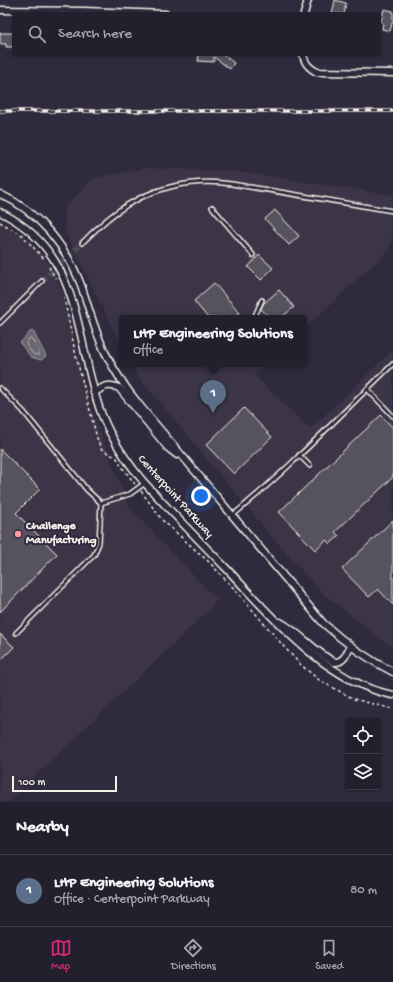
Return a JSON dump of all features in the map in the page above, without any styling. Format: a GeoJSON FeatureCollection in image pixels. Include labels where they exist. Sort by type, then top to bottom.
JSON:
{"type":"FeatureCollection","features":[{"type":"Feature","properties":{"kind":"street"},"geometry":{"type":"LineString","coordinates":[[304,12],[305,2]]}},
{"type":"Feature","properties":{"kind":"street"},"geometry":{"type":"LineString","coordinates":[[0,10],[111,12]]}},
{"type":"Feature","properties":{"kind":"street"},"geometry":{"type":"LineString","coordinates":[[304,56],[305,62],[319,72],[393,73]]}},
{"type":"Feature","properties":{"kind":"street"},"geometry":{"type":"LineString","coordinates":[[0,194],[17,204],[40,222],[63,250],[73,267],[106,354],[126,389],[140,407],[323,623],[368,659],[393,672]]}},
{"type":"Feature","properties":{"kind":"street","name":"Centerpoint Parkway"},"geometry":{"type":"LineString","coordinates":[[0,212],[26,228],[54,258],[68,288],[74,308],[99,409],[112,436],[125,457],[145,483],[273,618],[313,654],[342,676],[365,687],[393,695]]}},
{"type":"Feature","properties":{"kind":"street"},"geometry":{"type":"LineString","coordinates":[[94,393],[102,387],[107,386],[113,385],[119,388],[168,448],[187,463]]}},
{"type":"Feature","properties":{"kind":"street"},"geometry":{"type":"LineString","coordinates":[[273,618],[292,628],[315,649],[334,662],[337,663],[342,661],[350,646]]}},
{"type":"Feature","properties":{"kind":"lane"},"geometry":{"type":"LineString","coordinates":[[82,243],[112,215],[135,200],[164,188],[194,182],[232,184],[393,211]]}},
{"type":"Feature","properties":{"kind":"lane"},"geometry":{"type":"LineString","coordinates":[[212,207],[253,255]]}},
{"type":"Feature","properties":{"kind":"lane"},"geometry":{"type":"LineString","coordinates":[[0,323],[42,281]]}},
{"type":"Feature","properties":{"kind":"lane"},"geometry":{"type":"LineString","coordinates":[[255,315],[262,300]]}},
{"type":"Feature","properties":{"kind":"lane"},"geometry":{"type":"LineString","coordinates":[[232,516],[299,455],[393,364]]}},
{"type":"Feature","properties":{"kind":"lane"},"geometry":{"type":"LineString","coordinates":[[0,388],[22,411],[87,490],[101,503],[99,543],[96,551],[16,633]]}},
{"type":"Feature","properties":{"kind":"lane"},"geometry":{"type":"LineString","coordinates":[[367,389],[393,416]]}},
{"type":"Feature","properties":{"kind":"lane"},"geometry":{"type":"LineString","coordinates":[[299,455],[310,466]]}},
{"type":"Feature","properties":{"kind":"lane"},"geometry":{"type":"LineString","coordinates":[[101,503],[130,494],[145,483]]}},
{"type":"Feature","properties":{"kind":"path"},"geometry":{"type":"LineString","coordinates":[[0,222],[22,235],[46,260]]}},
{"type":"Feature","properties":{"kind":"path"},"geometry":{"type":"LineString","coordinates":[[49,266],[59,284]]}},
{"type":"Feature","properties":{"kind":"path"},"geometry":{"type":"LineString","coordinates":[[62,290],[76,356],[97,438],[101,449],[117,458],[129,476]]}},
{"type":"Feature","properties":{"kind":"shaded area"},"geometry":{"type":"Polygon","coordinates":[[[147,168],[232,171],[393,195],[393,232],[390,249],[307,326],[307,315],[119,315],[119,341],[65,232],[65,207],[94,178],[147,168]]]}},
{"type":"Feature","properties":{"kind":"shaded area"},"geometry":{"type":"Polygon","coordinates":[[[0,222],[22,235],[46,260],[62,290],[88,400],[129,507],[217,600],[208,611],[8,802],[0,802],[0,222]]]}},
{"type":"Feature","properties":{"kind":"shaded area"},"geometry":{"type":"Polygon","coordinates":[[[393,350],[393,645],[387,644],[321,592],[274,539],[135,373],[132,367],[263,367],[254,375],[310,429],[393,350]]]}},
{"type":"Feature","properties":{"kind":"water"},"geometry":{"type":"Polygon","coordinates":[[[33,331],[46,356],[41,360],[31,357],[20,343],[30,332],[33,331]]]}},
{"type":"Feature","properties":{"kind":"building"},"geometry":{"type":"Polygon","coordinates":[[[335,0],[346,3],[344,12],[332,12],[335,0]]]}},
{"type":"Feature","properties":{"kind":"building"},"geometry":{"type":"Polygon","coordinates":[[[384,9],[393,11],[393,20],[390,31],[382,29],[383,23],[381,22],[384,9]]]}},
{"type":"Feature","properties":{"kind":"building"},"geometry":{"type":"Polygon","coordinates":[[[0,33],[12,33],[12,47],[6,47],[6,44],[0,44],[0,33]]]}},
{"type":"Feature","properties":{"kind":"building"},"geometry":{"type":"Polygon","coordinates":[[[199,56],[225,56],[234,63],[230,69],[214,57],[214,62],[198,61],[199,56]]]}},
{"type":"Feature","properties":{"kind":"building"},"geometry":{"type":"Polygon","coordinates":[[[275,210],[299,236],[289,245],[265,219],[275,210]]]}},
{"type":"Feature","properties":{"kind":"building"},"geometry":{"type":"Polygon","coordinates":[[[259,255],[273,268],[261,280],[248,267],[259,255]]]}},
{"type":"Feature","properties":{"kind":"building"},"geometry":{"type":"Polygon","coordinates":[[[214,283],[240,313],[237,315],[206,315],[194,301],[214,283]]]}},
{"type":"Feature","properties":{"kind":"building"},"geometry":{"type":"Polygon","coordinates":[[[279,290],[294,307],[285,315],[267,315],[261,309],[263,304],[279,290]]]}},
{"type":"Feature","properties":{"kind":"building"},"geometry":{"type":"Polygon","coordinates":[[[244,408],[272,437],[234,474],[206,445],[244,408]]]}},
{"type":"Feature","properties":{"kind":"building"},"geometry":{"type":"Polygon","coordinates":[[[381,415],[393,428],[393,477],[335,532],[339,536],[330,544],[326,540],[315,550],[279,512],[381,415]]]}},
{"type":"Feature","properties":{"kind":"building","name":"Challenge Manufacturing"},"geometry":{"type":"Polygon","coordinates":[[[0,449],[40,489],[16,513],[57,554],[0,612],[0,449]]]}},
{"type":"Feature","properties":{"kind":"building"},"geometry":{"type":"Polygon","coordinates":[[[393,520],[393,605],[378,589],[369,597],[342,569],[393,520]]]}},
{"type":"Feature","properties":{"kind":"building"},"geometry":{"type":"Polygon","coordinates":[[[0,634],[14,647],[0,661],[0,634]]]}},
{"type":"Feature","properties":{"kind":"tunnel"},"geometry":{"type":"LineString","coordinates":[[42,281],[82,243]]}},
{"type":"Feature","properties":{"kind":"railway"},"geometry":{"type":"LineString","coordinates":[[0,111],[393,111]]}},
{"type":"Feature","properties":{"kind":"place","name":"LHP Engineering Solutions"},"geometry":{"type":"Point","coordinates":[213,413]}},
{"type":"Feature","properties":{"kind":"place","name":"Challenge Manufacturing"},"geometry":{"type":"Point","coordinates":[18,534]}}]}
